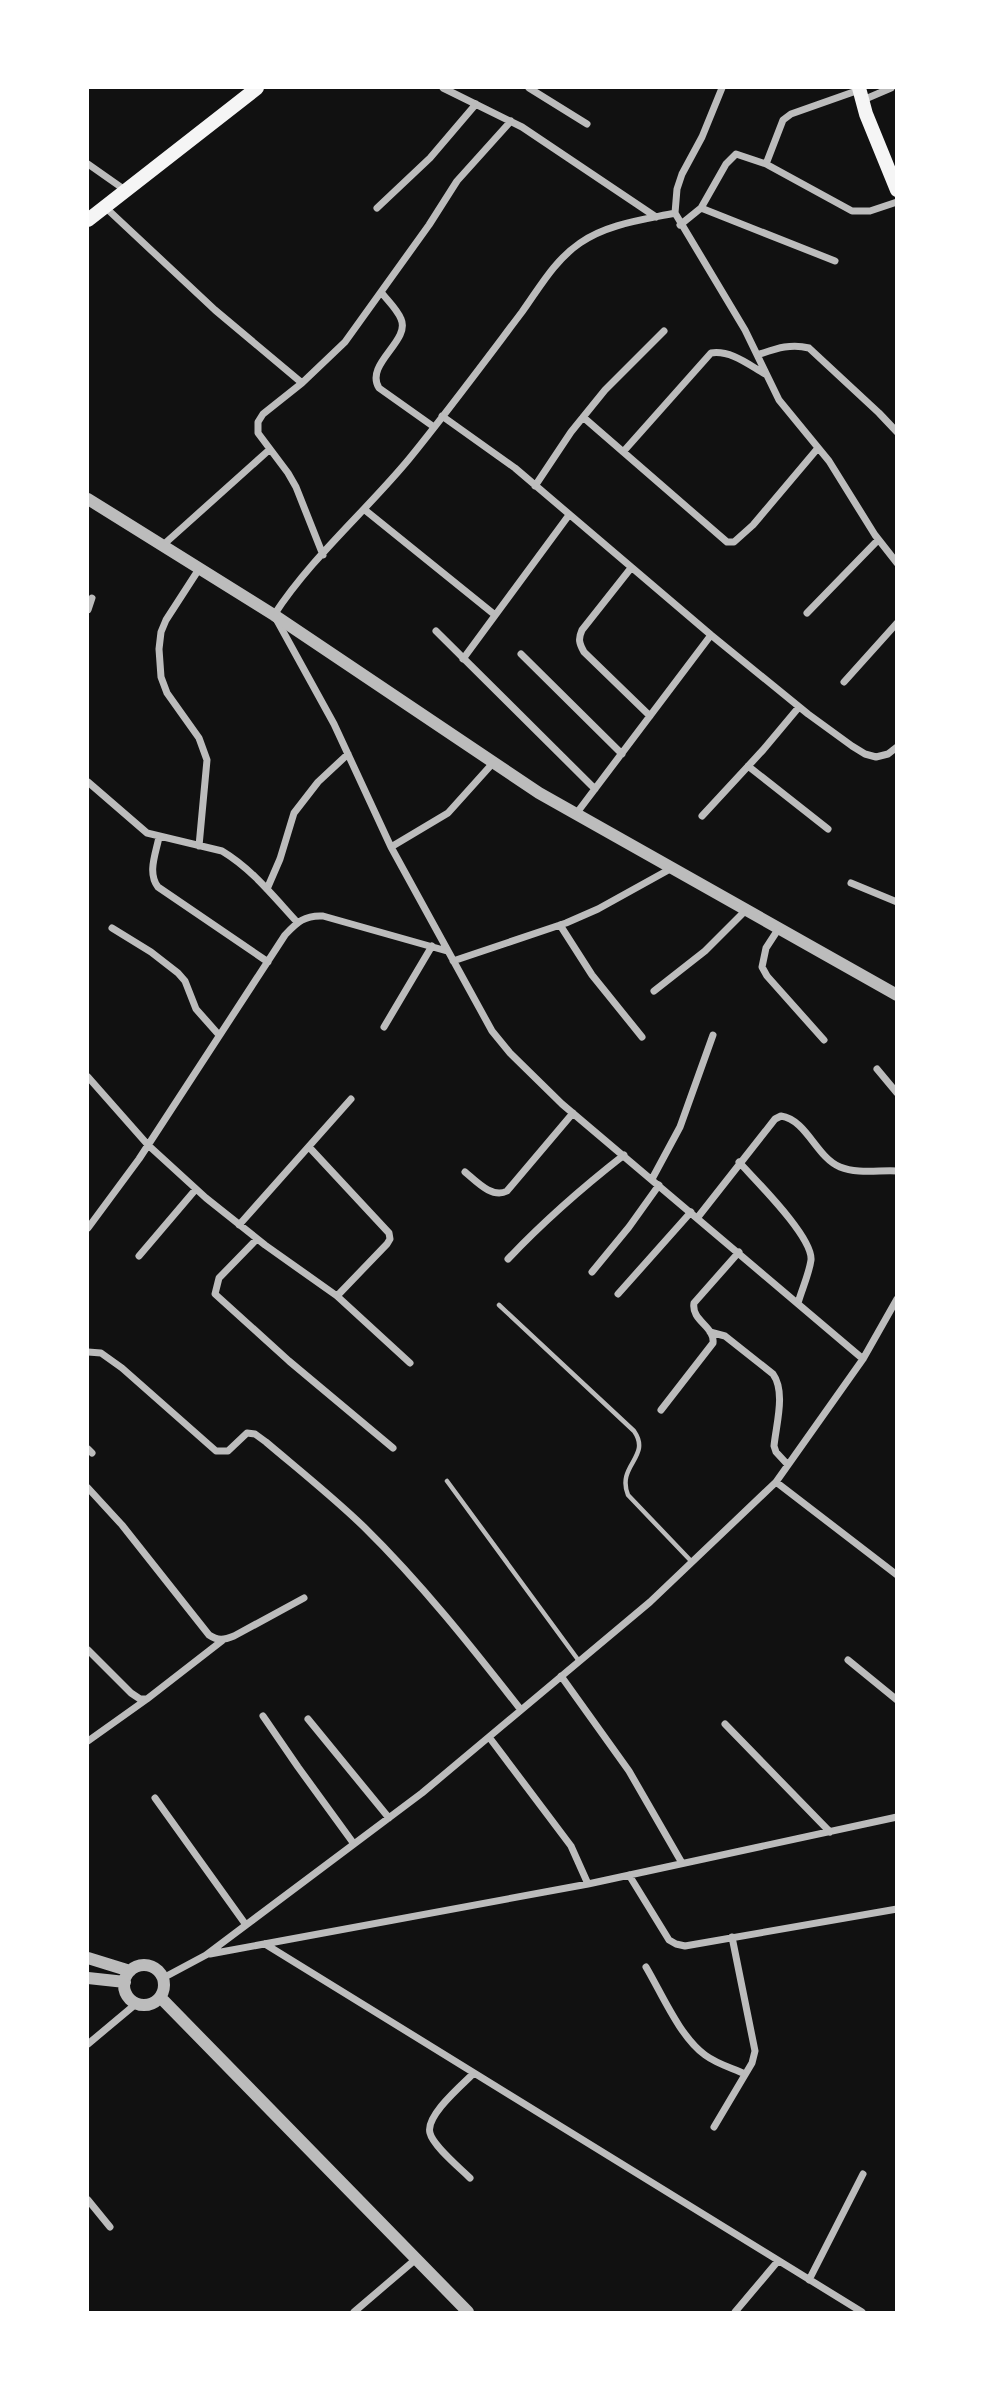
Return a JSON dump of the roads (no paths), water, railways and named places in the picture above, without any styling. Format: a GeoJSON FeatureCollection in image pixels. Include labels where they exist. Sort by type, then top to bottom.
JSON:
{"type":"FeatureCollection","features":[{"type":"Feature","properties":{"kind":"main road"},"geometry":{"type":"LineString","coordinates":[[88,220],[257,88]]}},
{"type":"Feature","properties":{"kind":"main road"},"geometry":{"type":"LineString","coordinates":[[860,93],[897,190]]}},
{"type":"Feature","properties":{"kind":"street"},"geometry":{"type":"LineString","coordinates":[[443,88],[511,121],[550,144],[656,217]]}},
{"type":"Feature","properties":{"kind":"street"},"geometry":{"type":"LineString","coordinates":[[529,88],[587,124]]}},
{"type":"Feature","properties":{"kind":"street"},"geometry":{"type":"LineString","coordinates":[[722,88],[702,137],[682,174],[674,213],[745,330],[779,400],[841,478],[878,540],[897,563]]}},
{"type":"Feature","properties":{"kind":"street"},"geometry":{"type":"LineString","coordinates":[[765,163],[783,120],[791,114],[860,93],[891,88]]}},
{"type":"Feature","properties":{"kind":"street"},"geometry":{"type":"LineString","coordinates":[[377,208],[430,158],[477,104]]}},
{"type":"Feature","properties":{"kind":"street"},"geometry":{"type":"LineString","coordinates":[[323,555],[296,487],[258,433],[258,422],[263,414],[302,383],[345,342],[457,181],[511,121]]}},
{"type":"Feature","properties":{"kind":"street"},"geometry":{"type":"LineString","coordinates":[[680,225],[701,208],[730,158],[736,154],[765,163],[852,211],[860,213],[897,202]]}},
{"type":"Feature","properties":{"kind":"street"},"geometry":{"type":"LineString","coordinates":[[88,164],[126,190]]}},
{"type":"Feature","properties":{"kind":"street"},"geometry":{"type":"LineString","coordinates":[[105,206],[215,310],[302,383]]}},
{"type":"Feature","properties":{"kind":"street"},"geometry":{"type":"LineString","coordinates":[[701,208],[835,261]]}},
{"type":"Feature","properties":{"kind":"street"},"geometry":{"type":"LineString","coordinates":[[274,615],[290,590],[365,510],[434,427],[554,266],[603,229],[674,213]]}},
{"type":"Feature","properties":{"kind":"street"},"geometry":{"type":"LineString","coordinates":[[381,292],[401,318],[403,326],[379,367],[376,383],[379,388],[434,427]]}},
{"type":"Feature","properties":{"kind":"street"},"geometry":{"type":"LineString","coordinates":[[535,486],[605,390],[664,331]]}},
{"type":"Feature","properties":{"kind":"street"},"geometry":{"type":"LineString","coordinates":[[757,355],[782,346],[799,345],[809,348],[897,432]]}},
{"type":"Feature","properties":{"kind":"street"},"geometry":{"type":"LineString","coordinates":[[623,452],[711,353],[731,355],[767,375]]}},
{"type":"Feature","properties":{"kind":"street"},"geometry":{"type":"LineString","coordinates":[[442,416],[515,468],[631,568],[799,706],[865,754],[876,757],[888,754],[897,747]]}},
{"type":"Feature","properties":{"kind":"street"},"geometry":{"type":"LineString","coordinates":[[583,417],[727,542],[734,542],[753,525],[818,448]]}},
{"type":"Feature","properties":{"kind":"street"},"geometry":{"type":"LineString","coordinates":[[162,546],[269,450]]}},
{"type":"Feature","properties":{"kind":"street"},"geometry":{"type":"LineString","coordinates":[[88,499],[274,615],[539,793],[897,995]]}},
{"type":"Feature","properties":{"kind":"street"},"geometry":{"type":"LineString","coordinates":[[365,510],[495,615]]}},
{"type":"Feature","properties":{"kind":"street"},"geometry":{"type":"LineString","coordinates":[[463,659],[569,515]]}},
{"type":"Feature","properties":{"kind":"street"},"geometry":{"type":"LineString","coordinates":[[807,612],[878,540]]}},
{"type":"Feature","properties":{"kind":"street"},"geometry":{"type":"LineString","coordinates":[[631,568],[582,630],[579,638],[584,652],[650,716]]}},
{"type":"Feature","properties":{"kind":"street"},"geometry":{"type":"LineString","coordinates":[[199,569],[166,620],[159,649],[161,677],[167,693],[199,738],[207,760],[199,846]]}},
{"type":"Feature","properties":{"kind":"street"},"geometry":{"type":"LineString","coordinates":[[88,610],[92,598]]}},
{"type":"Feature","properties":{"kind":"street"},"geometry":{"type":"LineString","coordinates":[[274,615],[348,754],[391,847],[492,1031],[510,1053],[573,1113],[863,1359]]}},
{"type":"Feature","properties":{"kind":"street"},"geometry":{"type":"LineString","coordinates":[[844,682],[897,623]]}},
{"type":"Feature","properties":{"kind":"street"},"geometry":{"type":"LineString","coordinates":[[436,631],[595,789]]}},
{"type":"Feature","properties":{"kind":"street"},"geometry":{"type":"LineString","coordinates":[[576,814],[711,635]]}},
{"type":"Feature","properties":{"kind":"street"},"geometry":{"type":"LineString","coordinates":[[521,654],[622,754]]}},
{"type":"Feature","properties":{"kind":"street"},"geometry":{"type":"LineString","coordinates":[[702,816],[799,706]]}},
{"type":"Feature","properties":{"kind":"street"},"geometry":{"type":"LineString","coordinates":[[267,890],[294,813],[318,782],[348,754]]}},
{"type":"Feature","properties":{"kind":"street"},"geometry":{"type":"LineString","coordinates":[[391,847],[448,813],[493,762]]}},
{"type":"Feature","properties":{"kind":"street"},"geometry":{"type":"LineString","coordinates":[[748,766],[828,829]]}},
{"type":"Feature","properties":{"kind":"street"},"geometry":{"type":"LineString","coordinates":[[88,782],[138,827],[159,837],[222,851],[232,857],[249,870],[297,922]]}},
{"type":"Feature","properties":{"kind":"street"},"geometry":{"type":"LineString","coordinates":[[159,837],[152,873],[158,887],[268,962]]}},
{"type":"Feature","properties":{"kind":"street"},"geometry":{"type":"LineString","coordinates":[[453,961],[560,925],[598,909],[672,868]]}},
{"type":"Feature","properties":{"kind":"street"},"geometry":{"type":"LineString","coordinates":[[851,883],[897,902]]}},
{"type":"Feature","properties":{"kind":"street"},"geometry":{"type":"LineString","coordinates":[[654,991],[705,951],[746,910]]}},
{"type":"Feature","properties":{"kind":"street"},"geometry":{"type":"LineString","coordinates":[[88,1228],[148,1145],[285,935],[297,922],[310,915],[323,916],[447,951]]}},
{"type":"Feature","properties":{"kind":"street"},"geometry":{"type":"LineString","coordinates":[[560,925],[592,975],[642,1037]]}},
{"type":"Feature","properties":{"kind":"street"},"geometry":{"type":"LineString","coordinates":[[112,928],[151,952],[178,973],[185,981],[196,1009],[219,1035]]}},
{"type":"Feature","properties":{"kind":"street"},"geometry":{"type":"LineString","coordinates":[[779,928],[766,948],[762,967],[824,1040]]}},
{"type":"Feature","properties":{"kind":"street"},"geometry":{"type":"LineString","coordinates":[[384,1027],[432,946]]}},
{"type":"Feature","properties":{"kind":"street"},"geometry":{"type":"LineString","coordinates":[[652,1179],[680,1127],[713,1035]]}},
{"type":"Feature","properties":{"kind":"street"},"geometry":{"type":"LineString","coordinates":[[877,1069],[897,1093]]}},
{"type":"Feature","properties":{"kind":"street"},"geometry":{"type":"LineString","coordinates":[[88,1077],[148,1145],[196,1189],[257,1239],[337,1296],[410,1363]]}},
{"type":"Feature","properties":{"kind":"street"},"geometry":{"type":"LineString","coordinates":[[239,1225],[351,1099]]}},
{"type":"Feature","properties":{"kind":"street"},"geometry":{"type":"LineString","coordinates":[[465,1172],[494,1194],[507,1191],[573,1113]]}},
{"type":"Feature","properties":{"kind":"street"},"geometry":{"type":"LineString","coordinates":[[618,1294],[694,1215],[775,1119],[781,1116],[793,1121],[831,1162],[841,1167],[851,1170],[897,1171]]}},
{"type":"Feature","properties":{"kind":"street"},"geometry":{"type":"LineString","coordinates":[[309,1147],[389,1233],[390,1238],[337,1296]]}},
{"type":"Feature","properties":{"kind":"street"},"geometry":{"type":"LineString","coordinates":[[508,1259],[534,1231],[624,1155]]}},
{"type":"Feature","properties":{"kind":"street"},"geometry":{"type":"LineString","coordinates":[[739,1162],[794,1225],[810,1250],[811,1259],[798,1303]]}},
{"type":"Feature","properties":{"kind":"street"},"geometry":{"type":"LineString","coordinates":[[592,1272],[659,1185]]}},
{"type":"Feature","properties":{"kind":"street"},"geometry":{"type":"LineString","coordinates":[[139,1256],[196,1189]]}},
{"type":"Feature","properties":{"kind":"street"},"geometry":{"type":"LineString","coordinates":[[257,1239],[223,1273],[215,1294],[289,1361],[393,1448]]}},
{"type":"Feature","properties":{"kind":"street"},"geometry":{"type":"LineString","coordinates":[[661,1410],[713,1343],[714,1338],[695,1314],[694,1303],[739,1252]]}},
{"type":"Feature","properties":{"kind":"street"},"geometry":{"type":"LineString","coordinates":[[163,1978],[206,1955],[388,1818],[650,1602],[776,1482],[863,1359],[897,1299]]}},
{"type":"Feature","properties":{"kind":"street"},"geometry":{"type":"LineString","coordinates":[[710,1332],[725,1336],[777,1380],[779,1391],[774,1446],[788,1465]]}},
{"type":"Feature","properties":{"kind":"street"},"geometry":{"type":"LineString","coordinates":[[88,1352],[101,1353],[122,1368],[216,1451],[228,1451],[247,1433],[255,1434],[266,1442],[362,1525],[403,1566],[466,1639],[521,1710]]}},
{"type":"Feature","properties":{"kind":"street"},"geometry":{"type":"LineString","coordinates":[[776,1482],[897,1575]]}},
{"type":"Feature","properties":{"kind":"street"},"geometry":{"type":"LineString","coordinates":[[88,1488],[122,1525],[209,1635],[224,1640]]}},
{"type":"Feature","properties":{"kind":"street"},"geometry":{"type":"LineString","coordinates":[[88,1741],[224,1640],[303,1598]]}},
{"type":"Feature","properties":{"kind":"street"},"geometry":{"type":"LineString","coordinates":[[88,1650],[131,1693],[139,1699],[147,1699]]}},
{"type":"Feature","properties":{"kind":"street"},"geometry":{"type":"LineString","coordinates":[[848,1660],[897,1700]]}},
{"type":"Feature","properties":{"kind":"street"},"geometry":{"type":"LineString","coordinates":[[561,1676],[629,1771],[682,1863]]}},
{"type":"Feature","properties":{"kind":"street"},"geometry":{"type":"LineString","coordinates":[[263,1716],[354,1844]]}},
{"type":"Feature","properties":{"kind":"street"},"geometry":{"type":"LineString","coordinates":[[308,1719],[388,1818]]}},
{"type":"Feature","properties":{"kind":"street"},"geometry":{"type":"LineString","coordinates":[[725,1724],[830,1832]]}},
{"type":"Feature","properties":{"kind":"street"},"geometry":{"type":"LineString","coordinates":[[489,1737],[571,1846],[588,1884]]}},
{"type":"Feature","properties":{"kind":"street"},"geometry":{"type":"LineString","coordinates":[[155,1798],[246,1925]]}},
{"type":"Feature","properties":{"kind":"street"},"geometry":{"type":"LineString","coordinates":[[206,1955],[588,1884],[897,1817]]}},
{"type":"Feature","properties":{"kind":"street"},"geometry":{"type":"LineString","coordinates":[[629,1875],[669,1940],[685,1946],[897,1909]]}},
{"type":"Feature","properties":{"kind":"street"},"geometry":{"type":"LineString","coordinates":[[715,2127],[752,2063],[755,2051],[732,1937]]}},
{"type":"Feature","properties":{"kind":"street"},"geometry":{"type":"LineString","coordinates":[[264,1944],[862,2312]]}},
{"type":"Feature","properties":{"kind":"street"},"geometry":{"type":"LineString","coordinates":[[88,1958],[127,1977]]}},
{"type":"Feature","properties":{"kind":"street"},"geometry":{"type":"LineString","coordinates":[[88,1978],[127,1977],[142,1965],[149,1966],[163,1978],[163,1991],[160,1997],[150,2004],[137,2003],[127,1995],[127,1977]]}},
{"type":"Feature","properties":{"kind":"street"},"geometry":{"type":"LineString","coordinates":[[646,1967],[684,2033],[696,2047],[717,2062],[746,2074]]}},
{"type":"Feature","properties":{"kind":"street"},"geometry":{"type":"LineString","coordinates":[[160,1997],[468,2312]]}},
{"type":"Feature","properties":{"kind":"street"},"geometry":{"type":"LineString","coordinates":[[88,2044],[137,2003]]}},
{"type":"Feature","properties":{"kind":"street"},"geometry":{"type":"LineString","coordinates":[[470,2178],[433,2141],[429,2132],[433,2117],[474,2073]]}},
{"type":"Feature","properties":{"kind":"street"},"geometry":{"type":"LineString","coordinates":[[809,2280],[863,2174]]}},
{"type":"Feature","properties":{"kind":"street"},"geometry":{"type":"LineString","coordinates":[[88,2200],[110,2227]]}},
{"type":"Feature","properties":{"kind":"street"},"geometry":{"type":"LineString","coordinates":[[354,2312],[416,2259]]}},
{"type":"Feature","properties":{"kind":"street"},"geometry":{"type":"LineString","coordinates":[[735,2312],[778,2261]]}},
{"type":"Feature","properties":{"kind":"lane"},"geometry":{"type":"LineString","coordinates":[[499,1305],[634,1431],[640,1440],[639,1449],[624,1476],[624,1486],[628,1495],[692,1562]]}},
{"type":"Feature","properties":{"kind":"lane"},"geometry":{"type":"LineString","coordinates":[[447,1481],[579,1661]]}}]}
